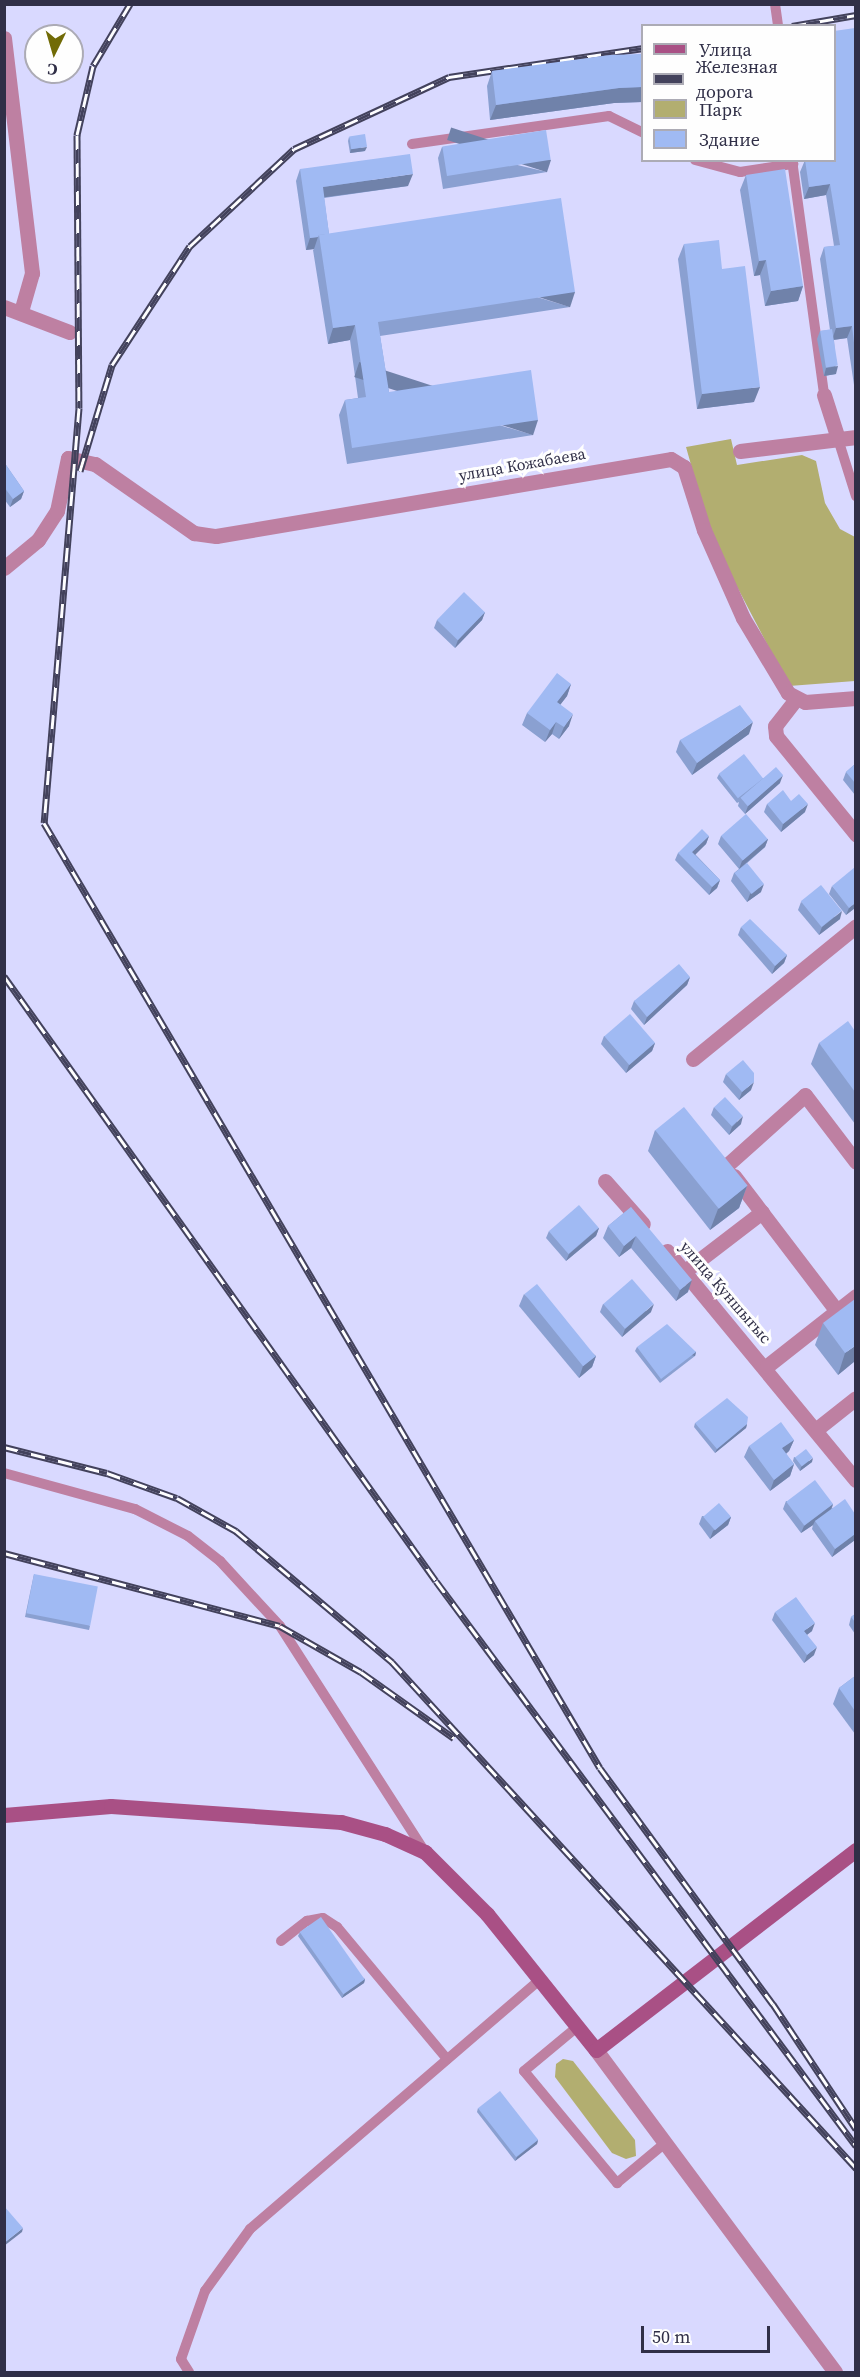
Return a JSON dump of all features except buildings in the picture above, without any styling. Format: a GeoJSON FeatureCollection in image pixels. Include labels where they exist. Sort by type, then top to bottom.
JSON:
{"type":"FeatureCollection","features":[{"type":"Feature","properties":{"kind":"main road"},"geometry":{"type":"LineString","coordinates":[[4,1815],[111,1806],[341,1822],[425,1852],[539,1980],[596,2050],[854,1853]]}},
{"type":"Feature","properties":{"kind":"street"},"geometry":{"type":"LineString","coordinates":[[4,38],[32,273],[21,311]]}},
{"type":"Feature","properties":{"kind":"street"},"geometry":{"type":"LineString","coordinates":[[4,307],[21,311],[69,332]]}},
{"type":"Feature","properties":{"kind":"street"},"geometry":{"type":"LineString","coordinates":[[824,395],[837,440]]}},
{"type":"Feature","properties":{"kind":"street"},"geometry":{"type":"LineString","coordinates":[[740,451],[855,436]]}},
{"type":"Feature","properties":{"kind":"street","name":"улица Кожабаева"},"geometry":{"type":"LineString","coordinates":[[4,568],[38,540],[57,511],[68,458],[94,465],[194,533],[216,536],[671,459],[684,467],[704,530],[743,618],[796,699]]}},
{"type":"Feature","properties":{"kind":"street"},"geometry":{"type":"LineString","coordinates":[[855,698],[796,699],[775,726],[776,736],[855,834]]}},
{"type":"Feature","properties":{"kind":"street"},"geometry":{"type":"LineString","coordinates":[[693,1059],[855,926]]}},
{"type":"Feature","properties":{"kind":"street"},"geometry":{"type":"LineString","coordinates":[[726,1166],[805,1095],[855,1162]]}},
{"type":"Feature","properties":{"kind":"street"},"geometry":{"type":"LineString","coordinates":[[712,1148],[836,1310]]}},
{"type":"Feature","properties":{"kind":"street","name":"улица Куншыгыс"},"geometry":{"type":"LineString","coordinates":[[605,1181],[767,1366],[818,1428],[855,1480]]}},
{"type":"Feature","properties":{"kind":"street"},"geometry":{"type":"LineString","coordinates":[[685,1271],[762,1212]]}},
{"type":"Feature","properties":{"kind":"street"},"geometry":{"type":"LineString","coordinates":[[767,1366],[855,1296]]}},
{"type":"Feature","properties":{"kind":"street"},"geometry":{"type":"LineString","coordinates":[[818,1428],[855,1398]]}},
{"type":"Feature","properties":{"kind":"street"},"geometry":{"type":"LineString","coordinates":[[596,2050],[835,2373]]}},
{"type":"Feature","properties":{"kind":"lane"},"geometry":{"type":"LineString","coordinates":[[775,4],[778,24]]}},
{"type":"Feature","properties":{"kind":"lane"},"geometry":{"type":"LineString","coordinates":[[412,144],[600,117],[641,132]]}},
{"type":"Feature","properties":{"kind":"lane"},"geometry":{"type":"LineString","coordinates":[[702,162],[740,172],[793,162],[824,395]]}},
{"type":"Feature","properties":{"kind":"lane"},"geometry":{"type":"LineString","coordinates":[[837,440],[855,496]]}},
{"type":"Feature","properties":{"kind":"lane"},"geometry":{"type":"LineString","coordinates":[[4,1473],[135,1509],[188,1536],[220,1562],[280,1626],[425,1852]]}},
{"type":"Feature","properties":{"kind":"lane"},"geometry":{"type":"LineString","coordinates":[[281,1941],[307,1921],[323,1918],[338,1927],[447,2059]]}},
{"type":"Feature","properties":{"kind":"lane"},"geometry":{"type":"LineString","coordinates":[[189,2373],[181,2359],[205,2291],[250,2229],[539,1980]]}},
{"type":"Feature","properties":{"kind":"lane"},"geometry":{"type":"LineString","coordinates":[[577,2027],[524,2071],[616,2183],[665,2143]]}},
{"type":"Feature","properties":{"kind":"green space"},"geometry":{"type":"Polygon","coordinates":[[[731,439],[737,465],[802,455],[816,461],[825,503],[840,529],[855,537],[855,681],[789,686],[712,539],[686,447],[731,439]]]}},
{"type":"Feature","properties":{"kind":"green space"},"geometry":{"type":"Polygon","coordinates":[[[563,2059],[573,2061],[635,2140],[636,2156],[626,2159],[612,2153],[555,2077],[556,2064],[563,2059]]]}},
{"type":"Feature","properties":{"kind":"railway"},"geometry":{"type":"LineString","coordinates":[[130,4],[93,66],[77,135],[79,408],[44,823],[600,1768],[773,2004],[856,2129]]}},
{"type":"Feature","properties":{"kind":"railway"},"geometry":{"type":"LineString","coordinates":[[804,24],[856,15]]}},
{"type":"Feature","properties":{"kind":"railway"},"geometry":{"type":"LineString","coordinates":[[80,471],[112,365],[190,246],[294,149],[449,77],[641,48]]}},
{"type":"Feature","properties":{"kind":"railway"},"geometry":{"type":"LineString","coordinates":[[4,976],[436,1581],[856,2146]]}},
{"type":"Feature","properties":{"kind":"railway"},"geometry":{"type":"LineString","coordinates":[[4,1447],[107,1473],[177,1498],[236,1531],[392,1662],[856,2168]]}},
{"type":"Feature","properties":{"kind":"railway"},"geometry":{"type":"LineString","coordinates":[[4,1553],[280,1626],[361,1672],[454,1738]]}}]}
